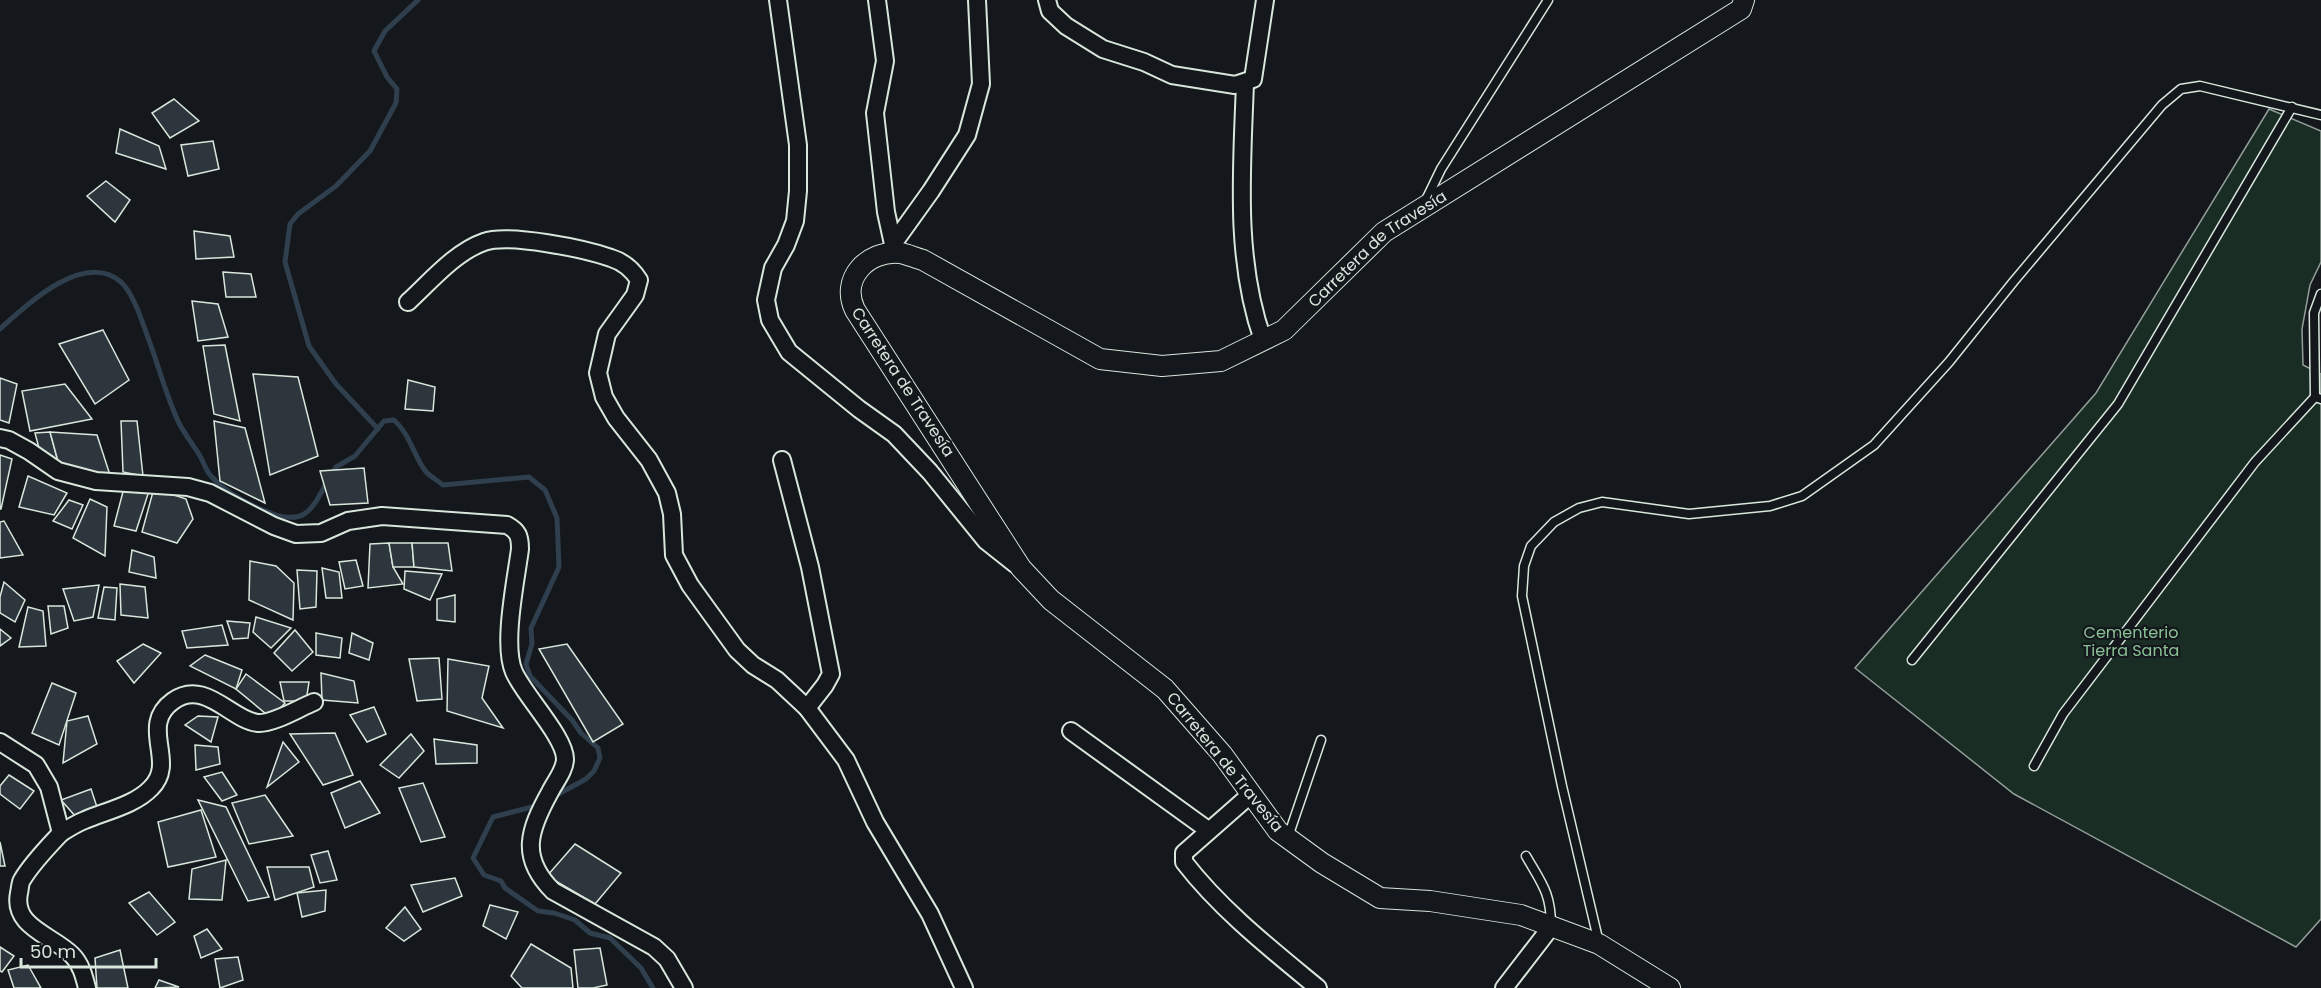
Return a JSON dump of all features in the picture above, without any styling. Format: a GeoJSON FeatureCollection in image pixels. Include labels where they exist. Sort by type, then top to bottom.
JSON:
{"type":"FeatureCollection","features":[{"type":"Feature","properties":{"kind":"street"},"geometry":{"type":"LineString","coordinates":[[778,0],[798,145],[798,191],[795,221],[786,245],[773,268],[766,300],[770,320],[789,352],[850,403],[894,434],[930,472],[986,541],[1021,568]]}},
{"type":"Feature","properties":{"kind":"street"},"geometry":{"type":"LineString","coordinates":[[877,0],[885,61],[875,113],[886,212],[897,249]]}},
{"type":"Feature","properties":{"kind":"street"},"geometry":{"type":"LineString","coordinates":[[897,249],[967,135],[981,84],[977,0]]}},
{"type":"Feature","properties":{"kind":"street"},"geometry":{"type":"LineString","coordinates":[[1047,0],[1050,11],[1066,26],[1103,49],[1144,62],[1172,75],[1235,86],[1253,79],[1265,0]]}},
{"type":"Feature","properties":{"kind":"street","name":"Carretera de Travesía"},"geometry":{"type":"LineString","coordinates":[[1670,988],[1599,944],[1521,915],[1430,901],[1380,898],[1322,863],[1278,831],[1222,754],[1165,689],[1051,600],[1021,568],[850,300],[850,287],[855,273],[868,261],[897,249],[923,260],[1100,358],[1162,366],[1221,360],[1284,330],[1384,232],[1741,9],[1744,0]]}},
{"type":"Feature","properties":{"kind":"street"},"geometry":{"type":"LineString","coordinates":[[1245,83],[1241,187],[1245,252],[1252,310],[1263,340]]}},
{"type":"Feature","properties":{"kind":"street"},"geometry":{"type":"LineString","coordinates":[[408,302],[469,249],[484,242],[501,239],[534,242],[613,258],[632,269],[639,280],[635,295],[607,334],[598,373],[604,396],[616,418],[649,460],[667,493],[672,514],[674,555],[690,585],[737,650],[753,665],[777,680],[807,708],[846,759],[875,822],[930,914],[964,988]]}},
{"type":"Feature","properties":{"kind":"street"},"geometry":{"type":"LineString","coordinates":[[0,438],[9,440],[29,451],[58,471],[96,481],[188,487],[210,494],[274,526],[296,534],[321,533],[348,521],[382,516],[507,525],[516,529],[520,538],[520,549],[509,644],[513,671],[559,738],[565,759],[559,778],[531,833],[531,853],[541,879],[553,891],[654,947],[667,959],[684,988]]}},
{"type":"Feature","properties":{"kind":"street"},"geometry":{"type":"LineString","coordinates":[[782,460],[810,567],[831,675],[807,708]]}},
{"type":"Feature","properties":{"kind":"street"},"geometry":{"type":"LineString","coordinates":[[87,988],[84,973],[74,957],[59,943],[38,932],[25,921],[17,903],[22,881],[61,833],[83,820],[116,809],[152,788],[162,765],[156,725],[163,711],[174,700],[187,695],[200,696],[216,701],[256,723],[269,721],[314,702]]}},
{"type":"Feature","properties":{"kind":"street"},"geometry":{"type":"LineString","coordinates":[[1071,731],[1208,830]]}},
{"type":"Feature","properties":{"kind":"street"},"geometry":{"type":"LineString","coordinates":[[0,742],[36,765],[49,787],[61,833]]}},
{"type":"Feature","properties":{"kind":"street"},"geometry":{"type":"LineString","coordinates":[[1250,795],[1184,853],[1184,862],[1209,891],[1247,927],[1318,988]]}},
{"type":"Feature","properties":{"kind":"street"},"geometry":{"type":"LineString","coordinates":[[1504,988],[1551,927]]}},
{"type":"Feature","properties":{"kind":"lane"},"geometry":{"type":"LineString","coordinates":[[1422,208],[1441,169],[1548,0]]}},
{"type":"Feature","properties":{"kind":"lane"},"geometry":{"type":"LineString","coordinates":[[1599,944],[1522,596],[1524,566],[1531,546],[1554,522],[1579,508],[1602,502],[1689,514],[1770,506],[1802,496],[1874,445],[1949,362],[2136,134],[2162,105],[2181,89],[2200,86],[2321,115]]}},
{"type":"Feature","properties":{"kind":"lane"},"geometry":{"type":"LineString","coordinates":[[1912,660],[2118,404],[2292,107]]}},
{"type":"Feature","properties":{"kind":"lane"},"geometry":{"type":"LineString","coordinates":[[2034,766],[2062,714],[2255,462],[2318,398],[2314,313],[2321,294]]}},
{"type":"Feature","properties":{"kind":"lane"},"geometry":{"type":"LineString","coordinates":[[1288,837],[1321,740]]}},
{"type":"Feature","properties":{"kind":"lane"},"geometry":{"type":"LineString","coordinates":[[1526,856],[1551,904],[1551,927]]}},
{"type":"Feature","properties":{"kind":"green space","name":"Cementerio Tierra Santa"},"geometry":{"type":"Polygon","coordinates":[[[2269,109],[2321,131],[2321,262],[2310,285],[2302,329],[2303,365],[2321,374],[2321,919],[2296,947],[2014,794],[1855,668],[2096,393],[2269,109]]]}},
{"type":"Feature","properties":{"kind":"building"},"geometry":{"type":"Polygon","coordinates":[[[174,99],[199,121],[170,138],[152,113],[174,99]]]}},
{"type":"Feature","properties":{"kind":"building"},"geometry":{"type":"Polygon","coordinates":[[[120,129],[159,146],[166,169],[116,153],[120,129]]]}},
{"type":"Feature","properties":{"kind":"building"},"geometry":{"type":"Polygon","coordinates":[[[213,141],[219,169],[188,176],[181,145],[213,141]]]}},
{"type":"Feature","properties":{"kind":"building"},"geometry":{"type":"Polygon","coordinates":[[[106,181],[130,200],[115,222],[87,196],[106,181]]]}},
{"type":"Feature","properties":{"kind":"building"},"geometry":{"type":"Polygon","coordinates":[[[194,231],[230,236],[234,257],[196,259],[194,231]]]}},
{"type":"Feature","properties":{"kind":"building"},"geometry":{"type":"Polygon","coordinates":[[[223,272],[251,274],[256,297],[226,297],[223,272]]]}},
{"type":"Feature","properties":{"kind":"building"},"geometry":{"type":"Polygon","coordinates":[[[192,301],[218,304],[228,337],[198,341],[192,301]]]}},
{"type":"Feature","properties":{"kind":"building"},"geometry":{"type":"Polygon","coordinates":[[[103,330],[129,380],[95,404],[59,344],[103,330]]]}},
{"type":"Feature","properties":{"kind":"building"},"geometry":{"type":"Polygon","coordinates":[[[225,345],[240,421],[214,414],[203,346],[225,345]]]}},
{"type":"Feature","properties":{"kind":"building"},"geometry":{"type":"Polygon","coordinates":[[[253,374],[298,377],[318,456],[270,475],[253,374]]]}},
{"type":"Feature","properties":{"kind":"building"},"geometry":{"type":"Polygon","coordinates":[[[0,378],[17,384],[9,423],[0,420],[0,378]]]}},
{"type":"Feature","properties":{"kind":"building"},"geometry":{"type":"Polygon","coordinates":[[[408,380],[435,387],[433,411],[405,409],[408,380]]]}},
{"type":"Feature","properties":{"kind":"building"},"geometry":{"type":"Polygon","coordinates":[[[65,384],[92,419],[30,431],[22,391],[65,384]]]}},
{"type":"Feature","properties":{"kind":"building"},"geometry":{"type":"Polygon","coordinates":[[[121,421],[137,421],[143,476],[123,472],[121,421]]]}},
{"type":"Feature","properties":{"kind":"building"},"geometry":{"type":"Polygon","coordinates":[[[214,421],[245,428],[265,503],[220,481],[214,421]]]}},
{"type":"Feature","properties":{"kind":"building"},"geometry":{"type":"Polygon","coordinates":[[[50,432],[59,465],[41,456],[35,433],[50,432]]]}},
{"type":"Feature","properties":{"kind":"building"},"geometry":{"type":"Polygon","coordinates":[[[50,432],[97,435],[110,475],[59,465],[50,432]]]}},
{"type":"Feature","properties":{"kind":"building"},"geometry":{"type":"Polygon","coordinates":[[[0,455],[12,459],[1,509],[0,509],[0,455]]]}},
{"type":"Feature","properties":{"kind":"building"},"geometry":{"type":"Polygon","coordinates":[[[364,468],[368,503],[330,505],[320,471],[364,468]]]}},
{"type":"Feature","properties":{"kind":"building"},"geometry":{"type":"Polygon","coordinates":[[[28,476],[67,493],[54,515],[19,507],[28,476]]]}},
{"type":"Feature","properties":{"kind":"building"},"geometry":{"type":"Polygon","coordinates":[[[125,484],[149,491],[136,531],[114,526],[125,484]]]}},
{"type":"Feature","properties":{"kind":"building"},"geometry":{"type":"Polygon","coordinates":[[[154,488],[186,499],[193,519],[177,543],[142,532],[154,488]]]}},
{"type":"Feature","properties":{"kind":"building"},"geometry":{"type":"Polygon","coordinates":[[[90,499],[107,507],[105,556],[73,538],[90,499]]]}},
{"type":"Feature","properties":{"kind":"building"},"geometry":{"type":"Polygon","coordinates":[[[69,500],[83,505],[72,529],[53,521],[69,500]]]}},
{"type":"Feature","properties":{"kind":"building"},"geometry":{"type":"Polygon","coordinates":[[[4,521],[23,555],[0,558],[0,522],[4,521]]]}},
{"type":"Feature","properties":{"kind":"building"},"geometry":{"type":"Polygon","coordinates":[[[389,543],[393,567],[403,584],[368,588],[370,544],[389,543]]]}},
{"type":"Feature","properties":{"kind":"building"},"geometry":{"type":"Polygon","coordinates":[[[389,543],[412,543],[414,567],[393,567],[389,543]]]}},
{"type":"Feature","properties":{"kind":"building"},"geometry":{"type":"Polygon","coordinates":[[[412,543],[448,543],[452,571],[414,567],[412,543]]]}},
{"type":"Feature","properties":{"kind":"building"},"geometry":{"type":"Polygon","coordinates":[[[132,550],[154,557],[156,578],[129,572],[132,550]]]}},
{"type":"Feature","properties":{"kind":"building"},"geometry":{"type":"Polygon","coordinates":[[[356,560],[363,586],[345,589],[339,562],[356,560]]]}},
{"type":"Feature","properties":{"kind":"building"},"geometry":{"type":"Polygon","coordinates":[[[250,561],[276,566],[294,583],[293,620],[249,600],[250,561]]]}},
{"type":"Feature","properties":{"kind":"building"},"geometry":{"type":"Polygon","coordinates":[[[322,568],[339,572],[342,598],[326,598],[322,568]]]}},
{"type":"Feature","properties":{"kind":"building"},"geometry":{"type":"Polygon","coordinates":[[[297,570],[317,571],[316,607],[300,609],[297,570]]]}},
{"type":"Feature","properties":{"kind":"building"},"geometry":{"type":"Polygon","coordinates":[[[405,571],[442,574],[430,600],[404,589],[405,571]]]}},
{"type":"Feature","properties":{"kind":"building"},"geometry":{"type":"Polygon","coordinates":[[[4,582],[25,600],[15,622],[0,613],[0,597],[4,582]]]}},
{"type":"Feature","properties":{"kind":"building"},"geometry":{"type":"Polygon","coordinates":[[[120,584],[145,587],[148,618],[121,615],[120,584]]]}},
{"type":"Feature","properties":{"kind":"building"},"geometry":{"type":"Polygon","coordinates":[[[99,585],[93,617],[74,621],[63,589],[99,585]]]}},
{"type":"Feature","properties":{"kind":"building"},"geometry":{"type":"Polygon","coordinates":[[[104,587],[117,588],[115,620],[98,618],[104,587]]]}},
{"type":"Feature","properties":{"kind":"building"},"geometry":{"type":"Polygon","coordinates":[[[455,595],[455,622],[437,620],[437,599],[455,595]]]}},
{"type":"Feature","properties":{"kind":"building"},"geometry":{"type":"Polygon","coordinates":[[[48,606],[64,606],[68,628],[51,634],[48,606]]]}},
{"type":"Feature","properties":{"kind":"building"},"geometry":{"type":"Polygon","coordinates":[[[28,607],[43,611],[46,646],[19,647],[28,607]]]}},
{"type":"Feature","properties":{"kind":"building"},"geometry":{"type":"Polygon","coordinates":[[[256,617],[291,628],[271,648],[253,632],[256,617]]]}},
{"type":"Feature","properties":{"kind":"building"},"geometry":{"type":"Polygon","coordinates":[[[227,621],[250,623],[248,638],[233,639],[227,621]]]}},
{"type":"Feature","properties":{"kind":"building"},"geometry":{"type":"Polygon","coordinates":[[[222,625],[228,645],[187,648],[182,631],[222,625]]]}},
{"type":"Feature","properties":{"kind":"building"},"geometry":{"type":"Polygon","coordinates":[[[0,629],[11,638],[0,646],[0,629]]]}},
{"type":"Feature","properties":{"kind":"building"},"geometry":{"type":"Polygon","coordinates":[[[295,630],[313,652],[292,671],[274,653],[295,630]]]}},
{"type":"Feature","properties":{"kind":"building"},"geometry":{"type":"Polygon","coordinates":[[[316,633],[342,638],[340,658],[316,655],[316,633]]]}},
{"type":"Feature","properties":{"kind":"building"},"geometry":{"type":"Polygon","coordinates":[[[352,633],[373,643],[369,660],[349,653],[352,633]]]}},
{"type":"Feature","properties":{"kind":"building"},"geometry":{"type":"Polygon","coordinates":[[[143,644],[161,653],[134,683],[117,661],[143,644]]]}},
{"type":"Feature","properties":{"kind":"building"},"geometry":{"type":"Polygon","coordinates":[[[567,644],[623,724],[593,742],[539,649],[567,644]]]}},
{"type":"Feature","properties":{"kind":"building"},"geometry":{"type":"Polygon","coordinates":[[[205,655],[242,670],[236,689],[190,666],[205,655]]]}},
{"type":"Feature","properties":{"kind":"building"},"geometry":{"type":"Polygon","coordinates":[[[439,658],[442,699],[417,701],[409,659],[439,658]]]}},
{"type":"Feature","properties":{"kind":"building"},"geometry":{"type":"Polygon","coordinates":[[[448,659],[489,666],[482,698],[503,728],[447,711],[448,659]]]}},
{"type":"Feature","properties":{"kind":"building"},"geometry":{"type":"Polygon","coordinates":[[[321,673],[354,681],[358,703],[322,700],[321,673]]]}},
{"type":"Feature","properties":{"kind":"building"},"geometry":{"type":"Polygon","coordinates":[[[246,674],[285,703],[271,718],[236,689],[246,674]]]}},
{"type":"Feature","properties":{"kind":"building"},"geometry":{"type":"Polygon","coordinates":[[[280,682],[309,682],[306,701],[284,701],[280,682]]]}},
{"type":"Feature","properties":{"kind":"building"},"geometry":{"type":"Polygon","coordinates":[[[52,683],[76,693],[59,745],[32,733],[52,683]]]}},
{"type":"Feature","properties":{"kind":"building"},"geometry":{"type":"Polygon","coordinates":[[[374,707],[386,734],[367,742],[350,715],[374,707]]]}},
{"type":"Feature","properties":{"kind":"building"},"geometry":{"type":"Polygon","coordinates":[[[88,716],[97,744],[63,763],[67,721],[88,716]]]}},
{"type":"Feature","properties":{"kind":"building"},"geometry":{"type":"Polygon","coordinates":[[[198,716],[218,717],[211,742],[185,725],[198,716]]]}},
{"type":"Feature","properties":{"kind":"building"},"geometry":{"type":"Polygon","coordinates":[[[335,733],[353,775],[323,785],[290,734],[335,733]]]}},
{"type":"Feature","properties":{"kind":"building"},"geometry":{"type":"Polygon","coordinates":[[[411,734],[424,751],[399,778],[380,765],[411,734]]]}},
{"type":"Feature","properties":{"kind":"building"},"geometry":{"type":"Polygon","coordinates":[[[434,739],[477,745],[477,763],[436,764],[434,739]]]}},
{"type":"Feature","properties":{"kind":"building"},"geometry":{"type":"Polygon","coordinates":[[[283,742],[299,762],[267,787],[283,742]]]}},
{"type":"Feature","properties":{"kind":"building"},"geometry":{"type":"Polygon","coordinates":[[[195,745],[218,747],[220,764],[196,770],[195,745]]]}},
{"type":"Feature","properties":{"kind":"building"},"geometry":{"type":"Polygon","coordinates":[[[222,772],[237,795],[222,801],[204,777],[222,772]]]}},
{"type":"Feature","properties":{"kind":"building"},"geometry":{"type":"Polygon","coordinates":[[[9,775],[34,791],[20,809],[0,794],[0,786],[9,775]]]}},
{"type":"Feature","properties":{"kind":"building"},"geometry":{"type":"Polygon","coordinates":[[[360,781],[380,813],[345,828],[331,793],[360,781]]]}},
{"type":"Feature","properties":{"kind":"building"},"geometry":{"type":"Polygon","coordinates":[[[423,783],[445,837],[421,842],[399,788],[423,783]]]}},
{"type":"Feature","properties":{"kind":"building"},"geometry":{"type":"Polygon","coordinates":[[[91,789],[98,810],[77,818],[61,800],[91,789]]]}},
{"type":"Feature","properties":{"kind":"building"},"geometry":{"type":"Polygon","coordinates":[[[265,795],[293,836],[249,844],[232,803],[265,795]]]}},
{"type":"Feature","properties":{"kind":"building"},"geometry":{"type":"Polygon","coordinates":[[[198,800],[226,807],[269,897],[248,901],[198,800]]]}},
{"type":"Feature","properties":{"kind":"building"},"geometry":{"type":"Polygon","coordinates":[[[201,810],[216,857],[168,867],[158,822],[201,810]]]}},
{"type":"Feature","properties":{"kind":"building"},"geometry":{"type":"Polygon","coordinates":[[[0,842],[5,866],[0,866],[0,842]]]}},
{"type":"Feature","properties":{"kind":"building"},"geometry":{"type":"Polygon","coordinates":[[[575,844],[621,873],[595,904],[547,876],[575,844]]]}},
{"type":"Feature","properties":{"kind":"building"},"geometry":{"type":"Polygon","coordinates":[[[328,851],[337,880],[320,883],[311,855],[328,851]]]}},
{"type":"Feature","properties":{"kind":"building"},"geometry":{"type":"Polygon","coordinates":[[[226,860],[222,900],[189,899],[192,869],[226,860]]]}},
{"type":"Feature","properties":{"kind":"building"},"geometry":{"type":"Polygon","coordinates":[[[267,867],[309,867],[314,887],[275,900],[267,867]]]}},
{"type":"Feature","properties":{"kind":"building"},"geometry":{"type":"Polygon","coordinates":[[[455,878],[462,896],[423,912],[411,885],[455,878]]]}},
{"type":"Feature","properties":{"kind":"building"},"geometry":{"type":"Polygon","coordinates":[[[326,890],[325,911],[302,917],[297,893],[326,890]]]}},
{"type":"Feature","properties":{"kind":"building"},"geometry":{"type":"Polygon","coordinates":[[[149,892],[175,922],[157,935],[129,903],[149,892]]]}},
{"type":"Feature","properties":{"kind":"building"},"geometry":{"type":"Polygon","coordinates":[[[490,905],[518,912],[506,939],[483,926],[490,905]]]}},
{"type":"Feature","properties":{"kind":"building"},"geometry":{"type":"Polygon","coordinates":[[[405,907],[421,929],[404,941],[386,928],[405,907]]]}},
{"type":"Feature","properties":{"kind":"building"},"geometry":{"type":"Polygon","coordinates":[[[207,929],[222,949],[201,958],[194,936],[207,929]]]}},
{"type":"Feature","properties":{"kind":"building"},"geometry":{"type":"Polygon","coordinates":[[[531,944],[571,968],[573,988],[522,988],[511,976],[531,944]]]}},
{"type":"Feature","properties":{"kind":"building"},"geometry":{"type":"Polygon","coordinates":[[[0,947],[14,956],[2,972],[0,971],[0,947]]]}},
{"type":"Feature","properties":{"kind":"building"},"geometry":{"type":"Polygon","coordinates":[[[600,948],[607,985],[578,988],[574,950],[600,948]]]}},
{"type":"Feature","properties":{"kind":"building"},"geometry":{"type":"Polygon","coordinates":[[[120,950],[128,988],[97,988],[95,958],[120,950]]]}},
{"type":"Feature","properties":{"kind":"building"},"geometry":{"type":"Polygon","coordinates":[[[238,957],[243,980],[220,988],[215,959],[238,957]]]}},
{"type":"Feature","properties":{"kind":"building"},"geometry":{"type":"Polygon","coordinates":[[[28,965],[41,988],[14,988],[8,970],[28,965]]]}},
{"type":"Feature","properties":{"kind":"building"},"geometry":{"type":"Polygon","coordinates":[[[159,980],[179,987],[155,988],[159,980]]]}},
{"type":"Feature","properties":{"kind":"waterway"},"geometry":{"type":"LineString","coordinates":[[378,429],[336,384],[309,346],[285,262],[290,224],[298,214],[336,186],[370,151],[396,103],[397,89],[387,77],[374,51],[385,31],[418,0]]}},
{"type":"Feature","properties":{"kind":"waterway"},"geometry":{"type":"LineString","coordinates":[[0,329],[56,284],[73,276],[90,272],[106,274],[121,282],[133,300],[143,322],[175,415],[208,472],[217,482],[256,507],[284,517],[301,516],[307,512],[327,482]]}},
{"type":"Feature","properties":{"kind":"waterway"},"geometry":{"type":"LineString","coordinates":[[332,474],[336,467],[355,456],[384,421],[394,420],[404,432],[427,473],[443,485],[529,477],[545,490],[557,518],[559,567],[531,628],[532,644],[526,664],[530,676],[572,720],[581,733],[598,748],[600,758],[594,771],[586,779],[553,797]]}},
{"type":"Feature","properties":{"kind":"waterway"},"geometry":{"type":"LineString","coordinates":[[540,805],[493,817],[473,858],[484,875],[501,881],[505,888],[538,911],[554,913],[575,920],[590,933],[610,938],[641,968],[653,988]]}}]}
